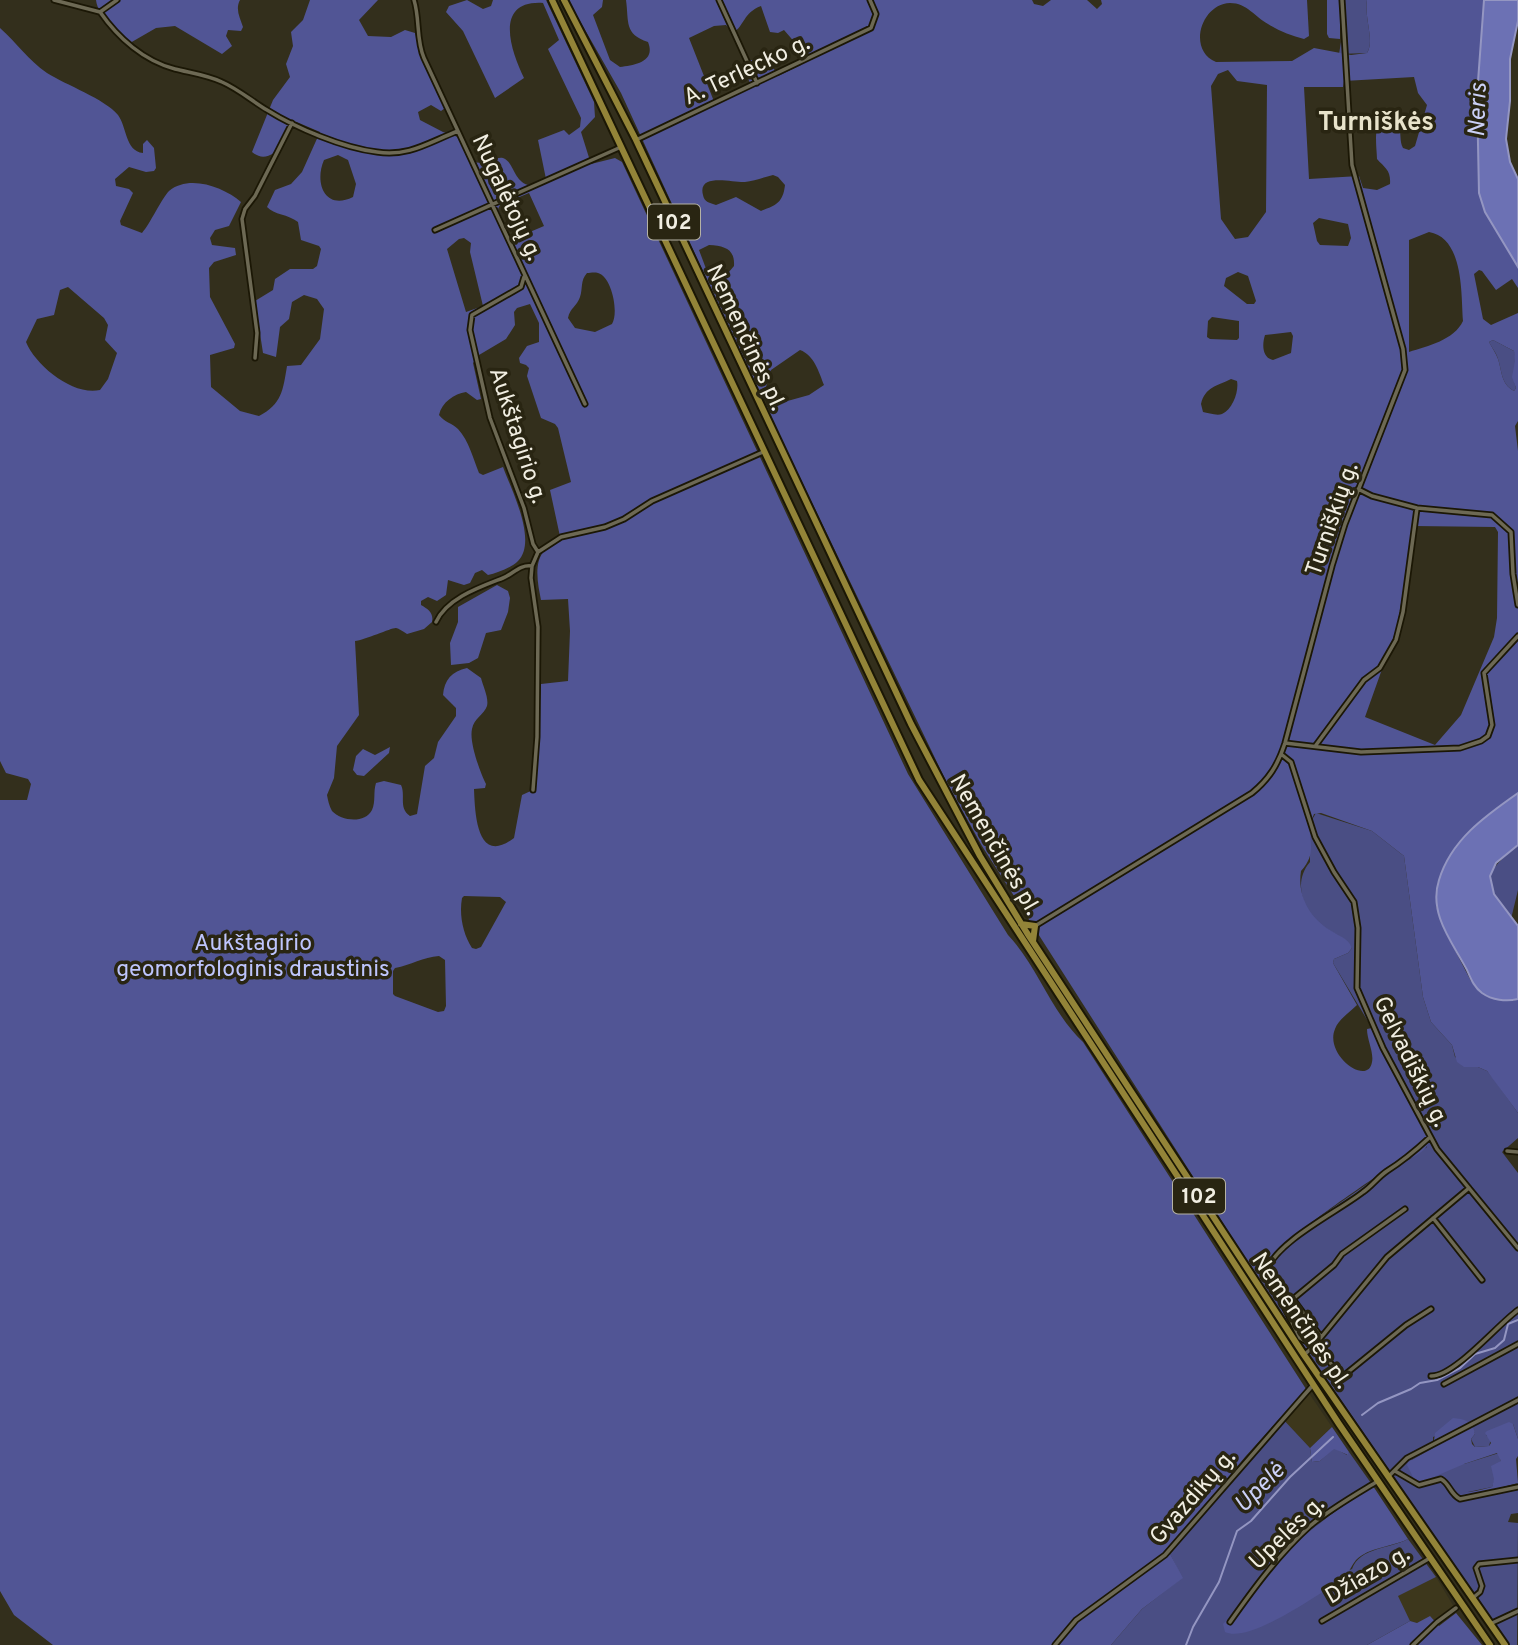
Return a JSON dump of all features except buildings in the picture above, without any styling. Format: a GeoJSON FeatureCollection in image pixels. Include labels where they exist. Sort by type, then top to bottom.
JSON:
{"type":"FeatureCollection","features":[{"type":"Feature","properties":{"kind":"main road","name":"Nemenčinės pl."},"geometry":{"type":"LineString","coordinates":[[552,0],[919,780],[1313,1384],[1490,1645]]}},
{"type":"Feature","properties":{"kind":"main road","name":"Nemenčinės pl."},"geometry":{"type":"LineString","coordinates":[[564,0],[636,140],[942,787],[995,880],[1032,942],[1304,1355],[1505,1645]]}},
{"type":"Feature","properties":{"kind":"main road"},"geometry":{"type":"LineString","coordinates":[[621,147],[636,140]]}},
{"type":"Feature","properties":{"kind":"main road"},"geometry":{"type":"LineString","coordinates":[[832,598],[848,590]]}},
{"type":"Feature","properties":{"kind":"main road"},"geometry":{"type":"LineString","coordinates":[[986,886],[995,880]]}},
{"type":"Feature","properties":{"kind":"main road"},"geometry":{"type":"LineString","coordinates":[[1021,924],[1035,926],[1032,942]]}},
{"type":"Feature","properties":{"kind":"main road"},"geometry":{"type":"LineString","coordinates":[[1073,1017],[1079,1013]]}},
{"type":"Feature","properties":{"kind":"main road"},"geometry":{"type":"LineString","coordinates":[[1458,1599],[1457,1608],[1467,1611]]}},
{"type":"Feature","properties":{"kind":"street"},"geometry":{"type":"LineString","coordinates":[[54,0],[100,12],[112,31],[151,60],[220,81],[271,113],[332,139],[376,152],[406,153],[458,131]]}},
{"type":"Feature","properties":{"kind":"street"},"geometry":{"type":"LineString","coordinates":[[100,12],[117,0]]}},
{"type":"Feature","properties":{"kind":"street","name":"Nugalėtojų g."},"geometry":{"type":"LineString","coordinates":[[414,0],[421,52],[586,404]]}},
{"type":"Feature","properties":{"kind":"street"},"geometry":{"type":"LineString","coordinates":[[719,0],[757,83]]}},
{"type":"Feature","properties":{"kind":"street","name":"A. Terlecko g."},"geometry":{"type":"LineString","coordinates":[[636,140],[871,28],[876,14],[870,0]]}},
{"type":"Feature","properties":{"kind":"street","name":"Turniškių g."},"geometry":{"type":"LineString","coordinates":[[1035,926],[1252,793],[1267,780],[1282,754],[1332,566],[1358,489],[1402,383],[1406,365],[1352,165],[1342,0]]}},
{"type":"Feature","properties":{"kind":"street"},"geometry":{"type":"LineString","coordinates":[[255,358],[257,333],[242,219],[292,123]]}},
{"type":"Feature","properties":{"kind":"street"},"geometry":{"type":"LineString","coordinates":[[435,230],[621,147]]}},
{"type":"Feature","properties":{"kind":"street","name":"Aukštagirio g."},"geometry":{"type":"LineString","coordinates":[[523,272],[521,287],[472,315],[470,330],[490,418],[538,552]]}},
{"type":"Feature","properties":{"kind":"street"},"geometry":{"type":"LineString","coordinates":[[533,790],[537,737],[538,627],[532,589],[532,566],[538,552],[561,537],[605,527],[624,519],[652,501],[763,452]]}},
{"type":"Feature","properties":{"kind":"street"},"geometry":{"type":"LineString","coordinates":[[1358,489],[1372,496],[1417,508],[1492,516],[1511,531],[1518,605]]}},
{"type":"Feature","properties":{"kind":"street"},"geometry":{"type":"LineString","coordinates":[[1316,746],[1364,680],[1380,668],[1396,640],[1403,612],[1417,508]]}},
{"type":"Feature","properties":{"kind":"street"},"geometry":{"type":"LineString","coordinates":[[436,622],[447,607],[483,584],[501,579],[525,565],[532,566]]}},
{"type":"Feature","properties":{"kind":"street"},"geometry":{"type":"LineString","coordinates":[[1285,743],[1361,751],[1460,748],[1481,741],[1488,736],[1492,725],[1484,673],[1518,636]]}},
{"type":"Feature","properties":{"kind":"street","name":"Gelvadiškių g."},"geometry":{"type":"LineString","coordinates":[[1282,754],[1291,762],[1315,837],[1334,872],[1353,898],[1358,928],[1357,988],[1383,1048],[1430,1138],[1518,1248]]}},
{"type":"Feature","properties":{"kind":"street"},"geometry":{"type":"LineString","coordinates":[[1430,1138],[1362,1194],[1316,1223],[1271,1260],[1267,1270],[1300,1338],[1321,1351],[1342,1377],[1430,1308]]}},
{"type":"Feature","properties":{"kind":"street"},"geometry":{"type":"LineString","coordinates":[[1507,1151],[1518,1152]]}},
{"type":"Feature","properties":{"kind":"street"},"geometry":{"type":"LineString","coordinates":[[1304,1355],[1387,1257],[1469,1188]]}},
{"type":"Feature","properties":{"kind":"street"},"geometry":{"type":"LineString","coordinates":[[1321,1338],[1293,1298],[1334,1265],[1342,1254],[1405,1209]]}},
{"type":"Feature","properties":{"kind":"street"},"geometry":{"type":"LineString","coordinates":[[1433,1218],[1482,1280]]}},
{"type":"Feature","properties":{"kind":"street"},"geometry":{"type":"LineString","coordinates":[[1431,1376],[1438,1376],[1451,1368],[1518,1310]]}},
{"type":"Feature","properties":{"kind":"street"},"geometry":{"type":"LineString","coordinates":[[1444,1384],[1518,1344]]}},
{"type":"Feature","properties":{"kind":"street","name":"Gvazdikų g."},"geometry":{"type":"LineString","coordinates":[[1055,1645],[1076,1620],[1165,1555],[1313,1384]]}},
{"type":"Feature","properties":{"kind":"street"},"geometry":{"type":"LineString","coordinates":[[1388,1477],[1407,1458],[1518,1399]]}},
{"type":"Feature","properties":{"kind":"street"},"geometry":{"type":"LineString","coordinates":[[1395,1471],[1419,1485],[1441,1479],[1447,1483],[1452,1494],[1460,1499],[1518,1487]]}},
{"type":"Feature","properties":{"kind":"street","name":"Upelės g."},"geometry":{"type":"LineString","coordinates":[[1230,1622],[1260,1580],[1309,1527],[1378,1481]]}},
{"type":"Feature","properties":{"kind":"street","name":"Džiazo g."},"geometry":{"type":"LineString","coordinates":[[1322,1621],[1430,1558]]}},
{"type":"Feature","properties":{"kind":"street"},"geometry":{"type":"LineString","coordinates":[[1472,1598],[1480,1592],[1482,1586],[1476,1568],[1479,1564],[1518,1560]]}},
{"type":"Feature","properties":{"kind":"street"},"geometry":{"type":"LineString","coordinates":[[1413,1645],[1437,1622],[1457,1608]]}},
{"type":"Feature","properties":{"kind":"street"},"geometry":{"type":"LineString","coordinates":[[1490,1624],[1518,1611]]}},
{"type":"Feature","properties":{"kind":"shaded area"},"geometry":{"type":"Polygon","coordinates":[[[1340,0],[1367,0],[1370,42],[1367,53],[1339,54],[1342,36],[1340,0]]]}},
{"type":"Feature","properties":{"kind":"shaded area"},"geometry":{"type":"Polygon","coordinates":[[[1484,0],[1518,0],[1518,21],[1510,59],[1506,139],[1510,162],[1518,179],[1518,267],[1485,212],[1479,193],[1477,95],[1484,0]]]}},
{"type":"Feature","properties":{"kind":"shaded area"},"geometry":{"type":"Polygon","coordinates":[[[1493,340],[1514,351],[1514,391],[1504,381],[1489,342],[1493,340]]]}},
{"type":"Feature","properties":{"kind":"shaded area"},"geometry":{"type":"Polygon","coordinates":[[[1518,793],[1518,845],[1496,863],[1490,876],[1494,894],[1518,926],[1518,999],[1504,1000],[1486,995],[1473,983],[1439,916],[1436,893],[1444,866],[1461,841],[1482,820],[1518,793]]]}},
{"type":"Feature","properties":{"kind":"shaded area"},"geometry":{"type":"Polygon","coordinates":[[[1316,813],[1372,831],[1404,856],[1423,997],[1431,1022],[1452,1045],[1455,1057],[1472,1067],[1487,1071],[1518,1113],[1518,1138],[1502,1152],[1518,1173],[1518,1439],[1513,1424],[1486,1435],[1491,1439],[1489,1446],[1475,1447],[1471,1439],[1475,1434],[1470,1423],[1433,1437],[1433,1448],[1411,1460],[1464,1464],[1499,1453],[1501,1461],[1492,1487],[1468,1492],[1509,1487],[1518,1483],[1518,1513],[1511,1514],[1508,1522],[1518,1523],[1517,1645],[1509,1645],[1263,1286],[1264,1267],[1272,1255],[1321,1216],[1390,1168],[1427,1147],[1372,1028],[1333,963],[1334,959],[1348,953],[1352,948],[1314,919],[1302,895],[1302,878],[1310,862],[1310,823],[1316,813]]]}},
{"type":"Feature","properties":{"kind":"shaded area"},"geometry":{"type":"Polygon","coordinates":[[[1518,845],[1518,890],[1511,919],[1495,896],[1490,879],[1498,864],[1518,845]]]}},
{"type":"Feature","properties":{"kind":"shaded area"},"geometry":{"type":"Polygon","coordinates":[[[1306,1389],[1332,1427],[1310,1448],[1281,1417],[1306,1389]]]}},
{"type":"Feature","properties":{"kind":"shaded area"},"geometry":{"type":"Polygon","coordinates":[[[1281,1417],[1310,1448],[1312,1462],[1320,1461],[1334,1448],[1347,1455],[1349,1452],[1373,1486],[1333,1511],[1257,1580],[1232,1616],[1352,1569],[1368,1552],[1408,1539],[1436,1577],[1398,1596],[1410,1621],[1367,1645],[1111,1645],[1142,1609],[1182,1578],[1168,1550],[1281,1417]]]}},
{"type":"Feature","properties":{"kind":"shaded area"},"geometry":{"type":"Polygon","coordinates":[[[1436,1577],[1454,1607],[1434,1621],[1410,1621],[1397,1596],[1436,1577]]]}},
{"type":"Feature","properties":{"kind":"green space"},"geometry":{"type":"Polygon","coordinates":[[[96,0],[240,0],[238,10],[243,27],[241,31],[228,30],[226,36],[232,46],[222,54],[175,26],[156,28],[130,43],[104,18],[96,0]]]}},
{"type":"Feature","properties":{"kind":"green space","name":"Aukštagirio geomorfologinis draustinis"},"geometry":{"type":"Polygon","coordinates":[[[310,0],[378,0],[359,20],[368,36],[391,37],[405,30],[415,33],[423,62],[445,108],[441,111],[431,105],[418,112],[420,120],[458,137],[466,155],[473,162],[500,158],[507,160],[519,179],[528,185],[546,179],[538,140],[564,130],[569,135],[580,127],[581,118],[548,49],[559,40],[543,3],[527,4],[517,10],[512,18],[511,42],[524,78],[495,98],[463,31],[446,12],[449,6],[467,0],[483,9],[491,6],[493,0],[546,0],[594,102],[595,117],[581,132],[591,164],[615,158],[622,162],[908,774],[1008,935],[1028,961],[1062,1017],[1083,1042],[1306,1389],[1168,1550],[1183,1578],[1142,1609],[1111,1645],[53,1645],[14,1615],[0,1591],[0,800],[27,800],[31,784],[28,779],[6,773],[0,761],[0,28],[47,73],[112,109],[121,120],[133,148],[143,153],[143,144],[147,140],[154,148],[154,171],[146,172],[129,167],[115,179],[116,186],[129,189],[133,193],[120,221],[121,225],[142,233],[169,191],[186,183],[216,187],[241,202],[229,226],[215,230],[210,238],[212,245],[235,248],[236,255],[214,262],[209,268],[210,297],[235,344],[234,348],[210,355],[211,387],[240,411],[259,416],[277,401],[287,366],[301,365],[320,339],[324,309],[317,299],[304,295],[292,302],[289,319],[280,327],[276,357],[263,353],[255,301],[273,290],[275,279],[290,269],[313,269],[317,266],[321,249],[301,240],[298,222],[267,207],[275,190],[291,184],[302,172],[320,132],[292,120],[274,153],[263,157],[252,152],[273,100],[290,77],[286,64],[293,46],[291,32],[303,20],[310,0]],[[338,155],[324,160],[321,186],[329,198],[343,200],[353,197],[356,184],[348,160],[338,155]],[[529,193],[500,205],[498,209],[511,240],[544,226],[529,193]],[[464,238],[459,239],[447,249],[466,312],[483,306],[470,252],[471,243],[464,238]],[[587,273],[583,279],[580,297],[568,318],[575,328],[595,332],[612,324],[615,312],[613,296],[607,281],[598,273],[587,273]],[[68,287],[60,290],[54,315],[37,319],[26,342],[31,351],[47,369],[67,384],[89,391],[100,390],[108,379],[117,353],[105,340],[108,325],[104,318],[68,287]],[[530,304],[517,308],[514,312],[515,325],[506,339],[479,355],[473,363],[481,399],[477,400],[466,392],[457,395],[449,399],[439,415],[462,434],[479,473],[483,475],[503,467],[521,515],[525,541],[523,552],[518,561],[504,570],[488,575],[482,570],[475,573],[470,583],[464,585],[448,580],[446,595],[437,601],[428,597],[421,601],[421,605],[432,616],[432,622],[424,629],[407,634],[394,628],[355,641],[359,715],[337,746],[334,778],[327,795],[331,809],[336,814],[347,819],[359,819],[372,810],[376,783],[384,781],[401,785],[406,813],[410,816],[417,814],[425,766],[434,758],[438,742],[456,716],[456,708],[443,695],[445,685],[453,674],[467,668],[481,678],[487,699],[487,706],[475,722],[471,735],[486,784],[485,788],[474,789],[477,822],[485,841],[492,846],[501,845],[514,838],[522,795],[535,789],[541,684],[568,681],[568,599],[541,600],[537,574],[541,555],[548,547],[561,541],[550,490],[571,482],[558,428],[541,418],[527,376],[529,368],[520,363],[519,358],[527,346],[539,342],[539,323],[530,304]],[[464,896],[461,904],[464,931],[472,948],[476,949],[481,947],[506,902],[500,897],[464,896]],[[439,956],[395,968],[393,994],[438,1012],[444,1011],[445,960],[439,956]]]}},
{"type":"Feature","properties":{"kind":"green space"},"geometry":{"type":"Polygon","coordinates":[[[568,0],[603,0],[602,7],[593,15],[610,60],[620,67],[643,61],[650,49],[648,42],[631,31],[626,0],[1032,0],[1034,4],[1043,6],[1051,0],[1087,0],[1097,9],[1102,4],[1101,0],[1307,0],[1309,36],[1304,39],[1277,29],[1246,8],[1230,3],[1220,5],[1205,19],[1200,38],[1207,56],[1216,62],[1292,61],[1314,48],[1351,55],[1367,53],[1370,42],[1367,0],[1484,0],[1477,95],[1479,193],[1485,212],[1518,267],[1518,288],[1512,279],[1496,290],[1482,271],[1474,274],[1483,319],[1491,325],[1518,313],[1518,421],[1515,426],[1518,451],[1518,793],[1500,806],[1450,857],[1438,882],[1436,906],[1445,931],[1471,981],[1512,1001],[1518,999],[1518,1113],[1487,1071],[1478,1067],[1464,1067],[1457,1062],[1452,1045],[1431,1022],[1423,997],[1404,856],[1372,831],[1321,813],[1314,814],[1310,830],[1310,856],[1301,871],[1303,897],[1316,919],[1346,939],[1352,948],[1348,953],[1334,959],[1333,963],[1357,1005],[1341,1019],[1335,1029],[1333,1039],[1336,1049],[1348,1065],[1363,1071],[1369,1069],[1372,1058],[1367,1029],[1372,1028],[1382,1053],[1429,1142],[1418,1155],[1390,1168],[1362,1186],[1285,1244],[1265,1265],[1263,1286],[982,846],[946,781],[766,407],[809,395],[824,385],[815,364],[800,350],[771,370],[766,387],[758,391],[621,93],[568,0]],[[761,6],[747,16],[733,33],[726,25],[714,26],[689,38],[715,104],[752,87],[743,63],[755,59],[764,60],[778,76],[801,65],[797,45],[784,30],[778,33],[770,32],[761,6]],[[1228,70],[1218,74],[1211,86],[1221,219],[1235,239],[1248,237],[1266,212],[1267,85],[1237,81],[1228,70]],[[1414,77],[1344,81],[1343,87],[1304,87],[1309,179],[1359,176],[1363,188],[1377,190],[1390,184],[1388,172],[1377,159],[1377,128],[1383,120],[1389,119],[1399,128],[1403,148],[1409,150],[1415,146],[1427,105],[1418,93],[1414,77]],[[773,175],[745,182],[718,180],[705,183],[704,197],[716,205],[736,197],[761,211],[771,207],[783,196],[785,185],[773,175]],[[1319,218],[1313,223],[1320,245],[1348,246],[1351,238],[1348,224],[1319,218]],[[1429,232],[1409,240],[1409,352],[1447,338],[1463,321],[1461,283],[1455,256],[1440,236],[1429,232]],[[709,245],[699,250],[708,274],[715,280],[723,279],[734,266],[731,252],[720,246],[709,245]],[[1238,272],[1226,278],[1224,286],[1247,304],[1254,304],[1256,301],[1248,276],[1238,272]],[[1212,317],[1208,321],[1207,337],[1237,340],[1239,321],[1212,317]],[[1291,332],[1265,335],[1265,354],[1273,360],[1291,353],[1293,336],[1291,332]],[[1493,340],[1489,342],[1498,359],[1504,381],[1514,391],[1514,351],[1493,340]],[[1231,379],[1212,388],[1203,398],[1203,412],[1222,414],[1232,404],[1237,381],[1231,379]],[[1414,526],[1397,627],[1365,717],[1435,745],[1461,715],[1494,637],[1497,618],[1498,532],[1495,527],[1414,526]]]}},
{"type":"Feature","properties":{"kind":"green space"},"geometry":{"type":"Polygon","coordinates":[[[1327,0],[1340,0],[1340,39],[1329,38],[1327,34],[1327,0]]]}},
{"type":"Feature","properties":{"kind":"green space"},"geometry":{"type":"Polygon","coordinates":[[[497,585],[508,591],[510,598],[501,630],[486,633],[478,658],[469,663],[451,665],[450,643],[458,622],[458,607],[497,585]]]}},
{"type":"Feature","properties":{"kind":"green space"},"geometry":{"type":"Polygon","coordinates":[[[390,747],[389,753],[364,776],[357,775],[353,770],[356,756],[363,749],[375,755],[390,747]]]}},
{"type":"Feature","properties":{"kind":"green space"},"geometry":{"type":"Polygon","coordinates":[[[1453,1418],[1470,1423],[1475,1434],[1471,1439],[1475,1447],[1489,1446],[1491,1443],[1485,1433],[1487,1431],[1509,1422],[1513,1424],[1518,1439],[1518,1483],[1466,1497],[1460,1495],[1492,1487],[1494,1479],[1491,1466],[1501,1461],[1497,1453],[1422,1482],[1414,1479],[1408,1462],[1433,1448],[1435,1433],[1453,1418]]]}},
{"type":"Feature","properties":{"kind":"green space"},"geometry":{"type":"Polygon","coordinates":[[[1332,1427],[1349,1452],[1348,1455],[1334,1449],[1320,1461],[1312,1462],[1310,1448],[1332,1427]]]}},
{"type":"Feature","properties":{"kind":"green space"},"geometry":{"type":"Polygon","coordinates":[[[1373,1486],[1408,1539],[1361,1556],[1344,1578],[1285,1615],[1251,1631],[1236,1634],[1225,1632],[1223,1624],[1273,1564],[1314,1528],[1373,1486]]]}},
{"type":"Feature","properties":{"kind":"green space"},"geometry":{"type":"Polygon","coordinates":[[[1456,1613],[1482,1645],[1367,1645],[1410,1621],[1417,1623],[1430,1616],[1439,1626],[1456,1613]]]}},
{"type":"Feature","properties":{"kind":"waterway","name":"Upelė"},"geometry":{"type":"LineString","coordinates":[[1362,1415],[1378,1403],[1460,1368],[1475,1354],[1495,1348],[1504,1340],[1508,1324],[1518,1320]]}},
{"type":"Feature","properties":{"kind":"waterway","name":"Upelė"},"geometry":{"type":"LineString","coordinates":[[1186,1645],[1193,1627],[1219,1582],[1237,1531],[1251,1521],[1290,1477],[1333,1437]]}},
{"type":"Feature","properties":{"kind":"district","name":"Turniškės"},"geometry":{"type":"Point","coordinates":[1376,121]}},
{"type":"Feature","properties":{"kind":"water label","name":"Neris"},"geometry":{"type":"Point","coordinates":[1477,110]}}]}
